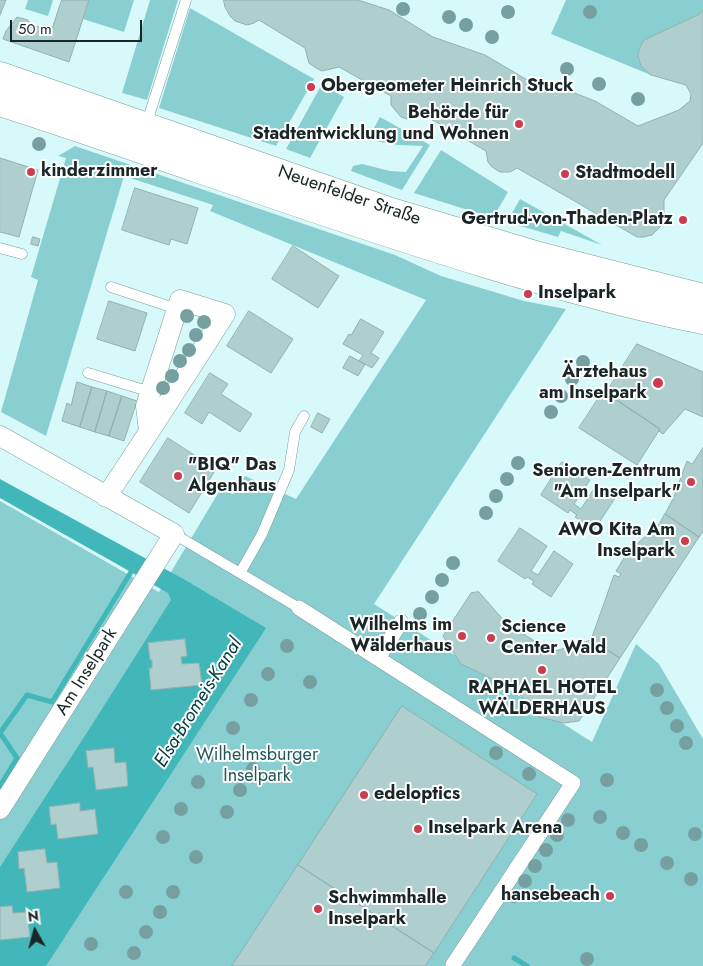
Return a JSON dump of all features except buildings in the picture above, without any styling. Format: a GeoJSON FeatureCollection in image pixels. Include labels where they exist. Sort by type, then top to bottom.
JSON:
{"type":"FeatureCollection","features":[{"type":"Feature","properties":{"kind":"main road","name":"Neuenfelder Straße"},"geometry":{"type":"LineString","coordinates":[[0,76],[391,212],[536,255],[703,298]]}},
{"type":"Feature","properties":{"kind":"main road","name":"Neuenfelder Straße"},"geometry":{"type":"LineString","coordinates":[[0,102],[85,129],[379,231],[536,278],[632,304],[703,320]]}},
{"type":"Feature","properties":{"kind":"street"},"geometry":{"type":"LineString","coordinates":[[106,497],[149,431],[225,314],[180,300],[146,406],[149,431]]}},
{"type":"Feature","properties":{"kind":"street"},"geometry":{"type":"LineString","coordinates":[[0,436],[106,497],[169,542]]}},
{"type":"Feature","properties":{"kind":"street","name":"Am Inselpark"},"geometry":{"type":"LineString","coordinates":[[0,809],[169,542]]}},
{"type":"Feature","properties":{"kind":"street"},"geometry":{"type":"LineString","coordinates":[[299,608],[573,783],[453,965]]}},
{"type":"Feature","properties":{"kind":"street"},"geometry":{"type":"LineString","coordinates":[[378,658],[401,622]]}},
{"type":"Feature","properties":{"kind":"lane"},"geometry":{"type":"LineString","coordinates":[[145,127],[186,0]]}},
{"type":"Feature","properties":{"kind":"lane"},"geometry":{"type":"LineString","coordinates":[[0,248],[22,254]]}},
{"type":"Feature","properties":{"kind":"lane"},"geometry":{"type":"LineString","coordinates":[[111,288],[177,309]]}},
{"type":"Feature","properties":{"kind":"lane"},"geometry":{"type":"LineString","coordinates":[[88,373],[151,392]]}},
{"type":"Feature","properties":{"kind":"lane"},"geometry":{"type":"LineString","coordinates":[[240,573],[262,534],[289,470],[295,432],[304,416]]}},
{"type":"Feature","properties":{"kind":"lane"},"geometry":{"type":"LineString","coordinates":[[169,542],[240,573],[299,608]]}},
{"type":"Feature","properties":{"kind":"green space"},"geometry":{"type":"Polygon","coordinates":[[[28,0],[53,0],[48,16],[25,9],[28,0]]]}},
{"type":"Feature","properties":{"kind":"green space"},"geometry":{"type":"Polygon","coordinates":[[[89,0],[134,0],[124,32],[83,19],[89,0]]]}},
{"type":"Feature","properties":{"kind":"green space"},"geometry":{"type":"Polygon","coordinates":[[[150,0],[178,0],[147,100],[122,93],[150,0]]]}},
{"type":"Feature","properties":{"kind":"green space"},"geometry":{"type":"Polygon","coordinates":[[[566,0],[703,0],[703,10],[700,14],[644,40],[638,55],[640,63],[651,75],[551,34],[566,0]]]}},
{"type":"Feature","properties":{"kind":"green space"},"geometry":{"type":"Polygon","coordinates":[[[190,8],[314,79],[276,146],[159,108],[190,8]]]}},
{"type":"Feature","properties":{"kind":"green space"},"geometry":{"type":"Polygon","coordinates":[[[322,84],[344,97],[310,158],[286,149],[322,84]]]}},
{"type":"Feature","properties":{"kind":"green space"},"geometry":{"type":"Polygon","coordinates":[[[380,117],[430,145],[402,190],[351,171],[353,166],[362,164],[390,171],[406,172],[423,146],[398,145],[370,140],[369,137],[380,117]]]}},
{"type":"Feature","properties":{"kind":"green space","name":"Wilhelmsburger Inselpark"},"geometry":{"type":"Polygon","coordinates":[[[75,146],[395,255],[441,276],[524,301],[566,309],[374,604],[592,742],[636,644],[659,664],[703,739],[703,966],[0,966],[0,501],[159,592],[220,490],[233,494],[245,476],[296,499],[426,300],[210,211],[213,205],[124,176],[46,436],[1,412],[38,280],[31,277],[66,158],[58,156],[75,146]]]}},
{"type":"Feature","properties":{"kind":"green space"},"geometry":{"type":"Polygon","coordinates":[[[441,150],[508,192],[493,218],[414,193],[441,150]]]}},
{"type":"Feature","properties":{"kind":"green space"},"geometry":{"type":"Polygon","coordinates":[[[520,199],[602,245],[561,231],[558,237],[507,222],[520,199]]]}},
{"type":"Feature","properties":{"kind":"water","name":"Elsa-Bromeis-Kanal"},"geometry":{"type":"Polygon","coordinates":[[[0,479],[187,581],[266,628],[46,966],[0,966],[0,867],[171,600],[168,593],[0,498],[0,479]]]}},
{"type":"Feature","properties":{"kind":"waterway"},"geometry":{"type":"LineString","coordinates":[[0,786],[17,758],[0,733],[27,695],[52,702],[134,567]]}},
{"type":"Feature","properties":{"kind":"waterway"},"geometry":{"type":"LineString","coordinates":[[514,958],[527,966]]}},
{"type":"Feature","properties":{"kind":"place","name":"Obergeometer Heinrich Stuck"},"geometry":{"type":"Point","coordinates":[311,87]}},
{"type":"Feature","properties":{"kind":"place","name":"Behörde für Stadtentwicklung und Wohnen"},"geometry":{"type":"Point","coordinates":[519,124]}},
{"type":"Feature","properties":{"kind":"place","name":"kinderzimmer"},"geometry":{"type":"Point","coordinates":[31,172]}},
{"type":"Feature","properties":{"kind":"place","name":"Stadtmodell"},"geometry":{"type":"Point","coordinates":[565,174]}},
{"type":"Feature","properties":{"kind":"place","name":"Gertrud-von-Thaden-Platz"},"geometry":{"type":"Point","coordinates":[683,220]}},
{"type":"Feature","properties":{"kind":"place","name":"Inselpark"},"geometry":{"type":"Point","coordinates":[528,294]}},
{"type":"Feature","properties":{"kind":"place","name":"Ärztehaus am Inselpark"},"geometry":{"type":"Point","coordinates":[658,383]}},
{"type":"Feature","properties":{"kind":"place","name":"\"BIQ\" Das Algenhaus"},"geometry":{"type":"Point","coordinates":[178,476]}},
{"type":"Feature","properties":{"kind":"place","name":"Senioren-Zentrum \"Am Inselpark\""},"geometry":{"type":"Point","coordinates":[691,482]}},
{"type":"Feature","properties":{"kind":"place","name":"AWO Kita Am Inselpark"},"geometry":{"type":"Point","coordinates":[685,541]}},
{"type":"Feature","properties":{"kind":"place","name":"Wilhelms im Wälderhaus"},"geometry":{"type":"Point","coordinates":[462,636]}},
{"type":"Feature","properties":{"kind":"place","name":"Science Center Wald"},"geometry":{"type":"Point","coordinates":[491,638]}},
{"type":"Feature","properties":{"kind":"place","name":"RAPHAEL HOTEL WÄLDERHAUS"},"geometry":{"type":"Point","coordinates":[542,670]}},
{"type":"Feature","properties":{"kind":"place","name":"edeloptics"},"geometry":{"type":"Point","coordinates":[364,795]}},
{"type":"Feature","properties":{"kind":"place","name":"Inselpark Arena"},"geometry":{"type":"Point","coordinates":[418,829]}},
{"type":"Feature","properties":{"kind":"place","name":"hansebeach"},"geometry":{"type":"Point","coordinates":[610,896]}},
{"type":"Feature","properties":{"kind":"place","name":"Schwimmhalle Inselpark"},"geometry":{"type":"Point","coordinates":[318,909]}}]}
